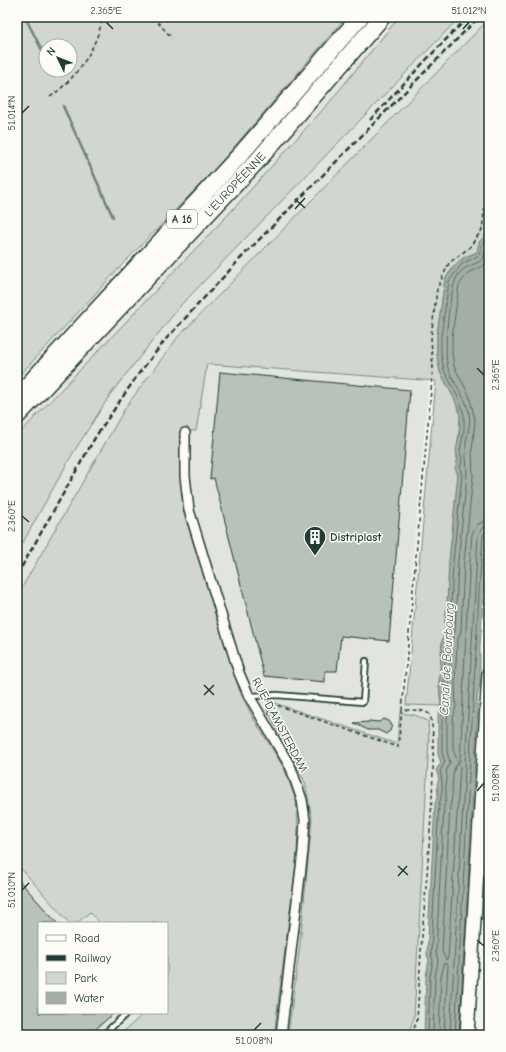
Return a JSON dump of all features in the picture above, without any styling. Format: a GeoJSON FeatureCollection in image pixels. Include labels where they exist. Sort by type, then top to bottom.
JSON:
{"type":"FeatureCollection","features":[{"type":"Feature","properties":{"kind":"highway","name":"L'EUROPÉENNE"},"geometry":{"type":"LineString","coordinates":[[17,396],[240,155],[360,17]]}},
{"type":"Feature","properties":{"kind":"highway","name":"L'EUROPÉENNE"},"geometry":{"type":"LineString","coordinates":[[17,416],[258,160],[382,17]]}},
{"type":"Feature","properties":{"kind":"highway"},"geometry":{"type":"LineString","coordinates":[[17,421],[106,322]]}},
{"type":"Feature","properties":{"kind":"main road"},"geometry":{"type":"LineString","coordinates":[[467,1035],[485,808],[489,680]]}},
{"type":"Feature","properties":{"kind":"street","name":"RUE D'AMSTERDAM"},"geometry":{"type":"LineString","coordinates":[[185,433],[185,476],[189,510],[239,673],[249,696],[294,775],[302,800],[305,820],[304,846],[281,1035]]}},
{"type":"Feature","properties":{"kind":"lane"},"geometry":{"type":"LineString","coordinates":[[249,696],[270,694],[362,702],[366,661]]}},
{"type":"Feature","properties":{"kind":"lane"},"geometry":{"type":"LineString","coordinates":[[103,1035],[127,1014]]}},
{"type":"Feature","properties":{"kind":"path"},"geometry":{"type":"LineString","coordinates":[[50,97],[67,85],[76,74],[97,38],[103,17]]}},
{"type":"Feature","properties":{"kind":"path"},"geometry":{"type":"LineString","coordinates":[[153,17],[172,38]]}},
{"type":"Feature","properties":{"kind":"path"},"geometry":{"type":"LineString","coordinates":[[263,721],[269,711],[276,705],[398,747],[433,368],[431,337],[437,289],[449,264],[469,248],[482,230],[488,179],[489,149]]}},
{"type":"Feature","properties":{"kind":"path"},"geometry":{"type":"LineString","coordinates":[[402,710],[426,712],[430,716],[432,730],[430,842],[417,1019],[412,1035]]}},
{"type":"Feature","properties":{"kind":"shaded area"},"geometry":{"type":"Polygon","coordinates":[[[397,17],[489,17],[489,19],[178,337],[151,372],[196,431],[207,364],[429,380],[401,696],[440,697],[441,706],[438,716],[438,754],[441,763],[436,773],[439,779],[437,781],[438,795],[435,804],[427,955],[429,960],[426,976],[424,1035],[17,1035],[17,378],[122,265],[128,312],[235,200],[397,17]]]}},
{"type":"Feature","properties":{"kind":"green space"},"geometry":{"type":"Polygon","coordinates":[[[17,17],[346,17],[216,168],[122,265],[17,378],[17,17]]]}},
{"type":"Feature","properties":{"kind":"green space"},"geometry":{"type":"Polygon","coordinates":[[[399,17],[460,17],[181,305],[112,392],[73,453],[17,553],[17,436],[224,219],[328,104],[399,17]]]}},
{"type":"Feature","properties":{"kind":"green space"},"geometry":{"type":"Polygon","coordinates":[[[489,19],[488,233],[481,240],[477,252],[464,257],[454,266],[445,279],[437,335],[437,354],[440,372],[455,400],[460,415],[456,471],[458,474],[449,562],[445,621],[446,630],[442,641],[439,684],[441,706],[406,705],[436,381],[207,364],[196,431],[180,431],[180,473],[184,513],[240,692],[253,718],[284,768],[296,800],[298,827],[297,856],[274,1035],[120,1035],[143,1014],[168,1014],[168,922],[99,922],[90,912],[78,922],[68,922],[17,864],[17,596],[127,405],[178,337],[489,19]]]}},
{"type":"Feature","properties":{"kind":"green space"},"geometry":{"type":"Polygon","coordinates":[[[489,512],[489,605],[483,603],[489,512]]]}},
{"type":"Feature","properties":{"kind":"green space"},"geometry":{"type":"Polygon","coordinates":[[[269,701],[397,744],[400,713],[415,715],[428,721],[429,740],[414,1017],[408,1035],[288,1035],[300,944],[312,819],[305,782],[267,710],[269,701]]]}},
{"type":"Feature","properties":{"kind":"water","name":"Canal de Bourbourg"},"geometry":{"type":"Polygon","coordinates":[[[489,222],[489,512],[480,646],[480,683],[477,698],[478,706],[459,1035],[424,1035],[426,976],[429,960],[427,955],[435,804],[438,795],[437,784],[439,779],[436,770],[441,763],[438,754],[438,716],[441,706],[439,684],[442,641],[446,630],[445,621],[449,562],[458,474],[455,468],[458,461],[456,451],[460,430],[460,415],[455,400],[440,372],[437,354],[437,335],[445,279],[459,261],[477,252],[479,242],[488,233],[489,222]]]}},
{"type":"Feature","properties":{"kind":"building","name":"Distriplast"},"geometry":{"type":"Polygon","coordinates":[[[220,372],[410,390],[389,641],[341,636],[337,671],[325,671],[325,682],[264,676],[214,478],[210,479],[220,372]]]}},
{"type":"Feature","properties":{"kind":"building"},"geometry":{"type":"Polygon","coordinates":[[[384,719],[389,721],[392,725],[390,731],[386,734],[378,730],[368,730],[354,723],[369,721],[379,722],[384,719]]]}},
{"type":"Feature","properties":{"kind":"building"},"geometry":{"type":"Polygon","coordinates":[[[17,878],[56,922],[38,922],[38,1014],[113,1014],[89,1035],[17,1035],[17,878]]]}},
{"type":"Feature","properties":{"kind":"waterway"},"geometry":{"type":"LineString","coordinates":[[25,17],[38,42]]}},
{"type":"Feature","properties":{"kind":"waterway"},"geometry":{"type":"LineString","coordinates":[[63,106],[113,217]]}},
{"type":"Feature","properties":{"kind":"railway"},"geometry":{"type":"LineString","coordinates":[[370,120],[468,17]]}},
{"type":"Feature","properties":{"kind":"railway"},"geometry":{"type":"LineString","coordinates":[[17,575],[96,436],[137,376],[166,339],[240,259],[479,17]]}},
{"type":"Feature","properties":{"kind":"place","name":"Distriplast"},"geometry":{"type":"Point","coordinates":[315,556]}}]}
